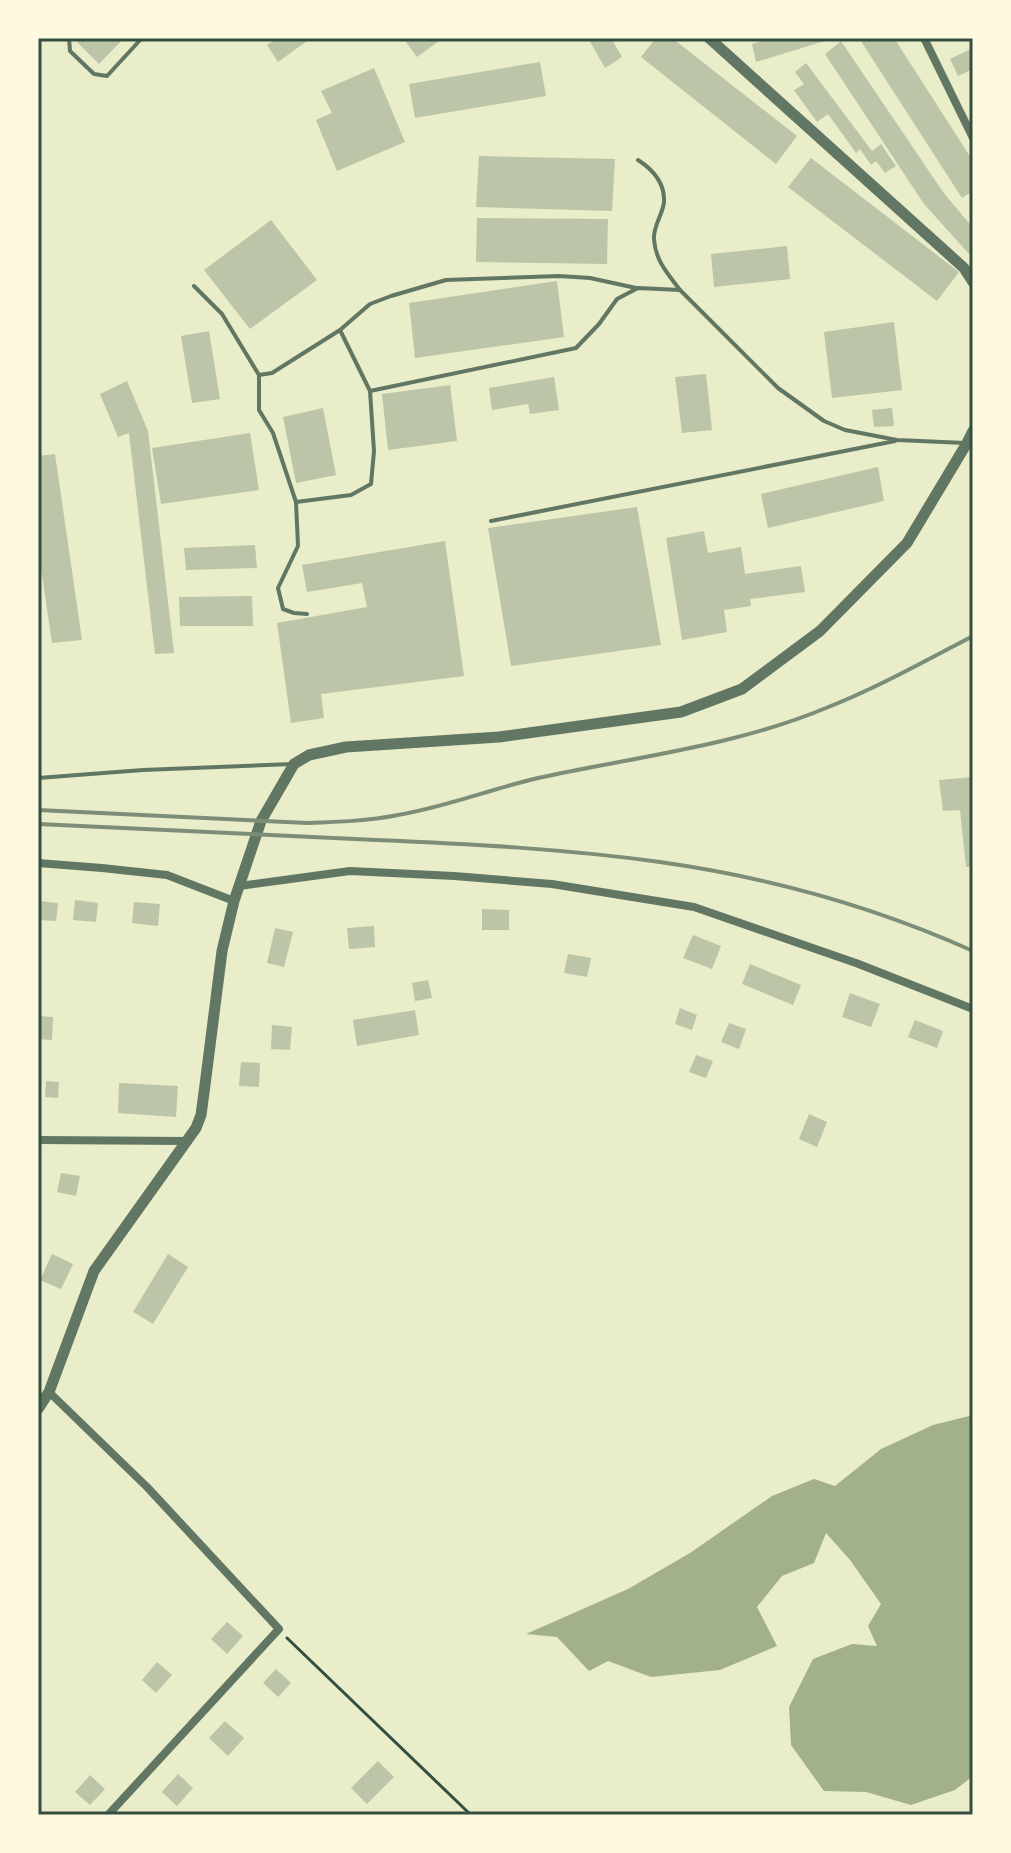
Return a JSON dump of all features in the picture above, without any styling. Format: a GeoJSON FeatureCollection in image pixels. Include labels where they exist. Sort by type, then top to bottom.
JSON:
{"type":"FeatureCollection","features":[{"type":"Feature","properties":{"kind":"street"},"geometry":{"type":"LineString","coordinates":[[709,38],[964,268],[973,282]]}},
{"type":"Feature","properties":{"kind":"street"},"geometry":{"type":"LineString","coordinates":[[924,38],[973,138]]}},
{"type":"Feature","properties":{"kind":"street"},"geometry":{"type":"LineString","coordinates":[[38,1409],[49,1392],[94,1271],[196,1128],[201,1115],[222,951],[234,901],[261,821],[294,764],[309,755],[346,747],[499,737],[681,712],[742,689],[820,631],[907,543],[973,431]]}},
{"type":"Feature","properties":{"kind":"street"},"geometry":{"type":"LineString","coordinates":[[38,863],[167,875],[234,901]]}},
{"type":"Feature","properties":{"kind":"street"},"geometry":{"type":"LineString","coordinates":[[239,886],[350,871],[552,884],[694,907],[856,963],[973,1009]]}},
{"type":"Feature","properties":{"kind":"street"},"geometry":{"type":"LineString","coordinates":[[38,1140],[187,1141]]}},
{"type":"Feature","properties":{"kind":"street"},"geometry":{"type":"LineString","coordinates":[[49,1392],[147,1487],[279,1629],[108,1815]]}},
{"type":"Feature","properties":{"kind":"lane"},"geometry":{"type":"LineString","coordinates":[[69,38],[70,51],[94,74],[107,76],[142,38]]}},
{"type":"Feature","properties":{"kind":"lane"},"geometry":{"type":"LineString","coordinates":[[638,160],[650,167],[662,184],[664,203],[654,237],[660,264],[680,290],[778,388],[824,421],[845,430],[897,440],[967,443]]}},
{"type":"Feature","properties":{"kind":"lane"},"geometry":{"type":"LineString","coordinates":[[259,375],[272,373],[340,330],[370,304],[446,280],[559,276],[590,278],[638,288],[680,290]]}},
{"type":"Feature","properties":{"kind":"lane"},"geometry":{"type":"LineString","coordinates":[[194,286],[222,314],[259,375],[259,410],[273,433],[296,502],[298,546],[278,588],[283,609],[307,614]]}},
{"type":"Feature","properties":{"kind":"lane"},"geometry":{"type":"LineString","coordinates":[[370,391],[576,348],[617,299],[638,288]]}},
{"type":"Feature","properties":{"kind":"lane"},"geometry":{"type":"LineString","coordinates":[[296,502],[351,495],[371,484],[374,451],[370,391],[340,330]]}},
{"type":"Feature","properties":{"kind":"lane"},"geometry":{"type":"LineString","coordinates":[[491,521],[897,440]]}},
{"type":"Feature","properties":{"kind":"lane"},"geometry":{"type":"LineString","coordinates":[[38,778],[294,764]]}},
{"type":"Feature","properties":{"kind":"path"},"geometry":{"type":"LineString","coordinates":[[279,1629],[471,1815]]}},
{"type":"Feature","properties":{"kind":"shaded area"},"geometry":{"type":"Polygon","coordinates":[[[973,1415],[973,1776],[955,1790],[911,1805],[866,1792],[824,1791],[791,1745],[789,1707],[813,1659],[852,1644],[877,1646],[868,1626],[881,1604],[850,1560],[826,1533],[814,1563],[782,1576],[757,1607],[777,1646],[720,1670],[651,1677],[608,1661],[589,1671],[557,1637],[526,1634],[628,1589],[690,1553],[772,1496],[814,1479],[835,1486],[881,1449],[933,1425],[973,1415]]]}},
{"type":"Feature","properties":{"kind":"building"},"geometry":{"type":"Polygon","coordinates":[[[81,38],[124,38],[99,64],[77,42],[81,38]]]}},
{"type":"Feature","properties":{"kind":"building"},"geometry":{"type":"Polygon","coordinates":[[[278,38],[311,38],[278,62],[267,45],[278,38]]]}},
{"type":"Feature","properties":{"kind":"building"},"geometry":{"type":"Polygon","coordinates":[[[403,38],[443,38],[417,57],[403,38]]]}},
{"type":"Feature","properties":{"kind":"building"},"geometry":{"type":"Polygon","coordinates":[[[588,38],[611,38],[622,57],[605,68],[588,38]]]}},
{"type":"Feature","properties":{"kind":"building"},"geometry":{"type":"Polygon","coordinates":[[[656,38],[672,38],[797,136],[776,164],[641,57],[656,38]]]}},
{"type":"Feature","properties":{"kind":"building"},"geometry":{"type":"Polygon","coordinates":[[[771,38],[831,39],[756,62],[752,44],[771,38]]]}},
{"type":"Feature","properties":{"kind":"building"},"geometry":{"type":"Polygon","coordinates":[[[859,38],[894,38],[973,161],[973,191],[962,198],[859,38]]]}},
{"type":"Feature","properties":{"kind":"building"},"geometry":{"type":"Polygon","coordinates":[[[841,41],[943,192],[973,228],[973,253],[970,255],[924,204],[825,54],[841,41]]]}},
{"type":"Feature","properties":{"kind":"building"},"geometry":{"type":"Polygon","coordinates":[[[973,48],[973,69],[958,76],[950,59],[973,48]]]}},
{"type":"Feature","properties":{"kind":"building"},"geometry":{"type":"Polygon","coordinates":[[[540,62],[546,96],[415,118],[409,84],[540,62]]]}},
{"type":"Feature","properties":{"kind":"building"},"geometry":{"type":"Polygon","coordinates":[[[806,63],[872,151],[881,144],[896,166],[885,173],[876,161],[871,165],[860,149],[856,153],[828,114],[817,122],[794,90],[804,84],[795,72],[806,63]]]}},
{"type":"Feature","properties":{"kind":"building"},"geometry":{"type":"Polygon","coordinates":[[[374,68],[405,142],[337,171],[316,120],[332,113],[321,91],[374,68]]]}},
{"type":"Feature","properties":{"kind":"building"},"geometry":{"type":"Polygon","coordinates":[[[479,156],[615,159],[612,211],[476,207],[479,156]]]}},
{"type":"Feature","properties":{"kind":"building"},"geometry":{"type":"Polygon","coordinates":[[[811,158],[959,272],[937,301],[788,187],[811,158]]]}},
{"type":"Feature","properties":{"kind":"building"},"geometry":{"type":"Polygon","coordinates":[[[477,218],[608,219],[607,264],[476,262],[477,218]]]}},
{"type":"Feature","properties":{"kind":"building"},"geometry":{"type":"Polygon","coordinates":[[[271,220],[317,280],[250,329],[204,270],[271,220]]]}},
{"type":"Feature","properties":{"kind":"building"},"geometry":{"type":"Polygon","coordinates":[[[787,246],[790,279],[714,287],[711,254],[787,246]]]}},
{"type":"Feature","properties":{"kind":"building"},"geometry":{"type":"Polygon","coordinates":[[[557,281],[564,337],[415,358],[409,303],[557,281]]]}},
{"type":"Feature","properties":{"kind":"building"},"geometry":{"type":"Polygon","coordinates":[[[894,322],[902,390],[832,398],[824,332],[894,322]]]}},
{"type":"Feature","properties":{"kind":"building"},"geometry":{"type":"Polygon","coordinates":[[[209,331],[220,399],[192,403],[181,336],[209,331]]]}},
{"type":"Feature","properties":{"kind":"building"},"geometry":{"type":"Polygon","coordinates":[[[706,374],[712,430],[682,433],[675,377],[706,374]]]}},
{"type":"Feature","properties":{"kind":"building"},"geometry":{"type":"Polygon","coordinates":[[[554,377],[559,410],[530,414],[528,404],[492,410],[489,388],[554,377]]]}},
{"type":"Feature","properties":{"kind":"building"},"geometry":{"type":"Polygon","coordinates":[[[127,381],[148,431],[174,653],[155,654],[129,433],[118,437],[100,394],[127,381]]]}},
{"type":"Feature","properties":{"kind":"building"},"geometry":{"type":"Polygon","coordinates":[[[450,385],[457,441],[388,450],[382,394],[450,385]]]}},
{"type":"Feature","properties":{"kind":"building"},"geometry":{"type":"Polygon","coordinates":[[[323,408],[336,475],[296,483],[283,417],[323,408]]]}},
{"type":"Feature","properties":{"kind":"building"},"geometry":{"type":"Polygon","coordinates":[[[892,408],[894,426],[874,427],[872,410],[892,408]]]}},
{"type":"Feature","properties":{"kind":"building"},"geometry":{"type":"Polygon","coordinates":[[[250,433],[259,490],[161,504],[152,448],[250,433]]]}},
{"type":"Feature","properties":{"kind":"building"},"geometry":{"type":"Polygon","coordinates":[[[55,454],[82,640],[52,643],[38,548],[38,456],[55,454]]]}},
{"type":"Feature","properties":{"kind":"building"},"geometry":{"type":"Polygon","coordinates":[[[878,467],[884,501],[768,528],[761,494],[878,467]]]}},
{"type":"Feature","properties":{"kind":"building"},"geometry":{"type":"Polygon","coordinates":[[[637,507],[661,645],[511,666],[488,528],[637,507]]]}},
{"type":"Feature","properties":{"kind":"building"},"geometry":{"type":"Polygon","coordinates":[[[704,531],[708,553],[741,547],[745,574],[801,566],[805,592],[750,599],[751,606],[724,610],[727,632],[682,640],[666,538],[704,531]]]}},
{"type":"Feature","properties":{"kind":"building"},"geometry":{"type":"Polygon","coordinates":[[[445,541],[464,676],[321,694],[324,718],[291,723],[277,623],[367,607],[362,583],[307,592],[302,565],[445,541]]]}},
{"type":"Feature","properties":{"kind":"building"},"geometry":{"type":"Polygon","coordinates":[[[255,545],[257,568],[186,570],[184,548],[255,545]]]}},
{"type":"Feature","properties":{"kind":"building"},"geometry":{"type":"Polygon","coordinates":[[[252,596],[253,626],[180,626],[179,597],[252,596]]]}},
{"type":"Feature","properties":{"kind":"building"},"geometry":{"type":"Polygon","coordinates":[[[973,777],[973,867],[966,867],[960,810],[943,811],[939,780],[973,777]]]}},
{"type":"Feature","properties":{"kind":"building"},"geometry":{"type":"Polygon","coordinates":[[[75,900],[98,903],[96,922],[73,920],[75,900]]]}},
{"type":"Feature","properties":{"kind":"building"},"geometry":{"type":"Polygon","coordinates":[[[39,901],[58,903],[56,921],[38,920],[39,901]]]}},
{"type":"Feature","properties":{"kind":"building"},"geometry":{"type":"Polygon","coordinates":[[[134,902],[160,904],[158,926],[132,923],[134,902]]]}},
{"type":"Feature","properties":{"kind":"building"},"geometry":{"type":"Polygon","coordinates":[[[482,909],[509,910],[509,930],[482,930],[482,909]]]}},
{"type":"Feature","properties":{"kind":"building"},"geometry":{"type":"Polygon","coordinates":[[[374,926],[375,947],[349,949],[347,928],[374,926]]]}},
{"type":"Feature","properties":{"kind":"building"},"geometry":{"type":"Polygon","coordinates":[[[275,928],[293,932],[284,967],[267,963],[275,928]]]}},
{"type":"Feature","properties":{"kind":"building"},"geometry":{"type":"Polygon","coordinates":[[[693,935],[721,946],[712,969],[683,958],[693,935]]]}},
{"type":"Feature","properties":{"kind":"building"},"geometry":{"type":"Polygon","coordinates":[[[568,954],[591,958],[587,977],[564,973],[568,954]]]}},
{"type":"Feature","properties":{"kind":"building"},"geometry":{"type":"Polygon","coordinates":[[[750,964],[801,985],[793,1005],[742,984],[750,964]]]}},
{"type":"Feature","properties":{"kind":"building"},"geometry":{"type":"Polygon","coordinates":[[[428,980],[432,998],[415,1001],[412,983],[428,980]]]}},
{"type":"Feature","properties":{"kind":"building"},"geometry":{"type":"Polygon","coordinates":[[[850,993],[880,1004],[871,1027],[842,1017],[850,993]]]}},
{"type":"Feature","properties":{"kind":"building"},"geometry":{"type":"Polygon","coordinates":[[[680,1008],[697,1015],[692,1030],[675,1024],[680,1008]]]}},
{"type":"Feature","properties":{"kind":"building"},"geometry":{"type":"Polygon","coordinates":[[[415,1010],[419,1035],[357,1046],[353,1020],[415,1010]]]}},
{"type":"Feature","properties":{"kind":"building"},"geometry":{"type":"Polygon","coordinates":[[[38,1016],[53,1017],[52,1040],[38,1039],[38,1016]]]}},
{"type":"Feature","properties":{"kind":"building"},"geometry":{"type":"Polygon","coordinates":[[[915,1020],[943,1031],[937,1048],[908,1037],[915,1020]]]}},
{"type":"Feature","properties":{"kind":"building"},"geometry":{"type":"Polygon","coordinates":[[[729,1023],[746,1029],[739,1049],[721,1042],[729,1023]]]}},
{"type":"Feature","properties":{"kind":"building"},"geometry":{"type":"Polygon","coordinates":[[[272,1025],[292,1027],[290,1050],[271,1049],[272,1025]]]}},
{"type":"Feature","properties":{"kind":"building"},"geometry":{"type":"Polygon","coordinates":[[[696,1055],[713,1061],[706,1078],[689,1072],[696,1055]]]}},
{"type":"Feature","properties":{"kind":"building"},"geometry":{"type":"Polygon","coordinates":[[[241,1062],[260,1063],[259,1087],[239,1086],[241,1062]]]}},
{"type":"Feature","properties":{"kind":"building"},"geometry":{"type":"Polygon","coordinates":[[[46,1081],[59,1082],[58,1098],[45,1097],[46,1081]]]}},
{"type":"Feature","properties":{"kind":"building"},"geometry":{"type":"Polygon","coordinates":[[[119,1083],[178,1086],[176,1117],[118,1113],[119,1083]]]}},
{"type":"Feature","properties":{"kind":"building"},"geometry":{"type":"Polygon","coordinates":[[[809,1114],[827,1122],[817,1147],[799,1139],[809,1114]]]}},
{"type":"Feature","properties":{"kind":"building"},"geometry":{"type":"Polygon","coordinates":[[[61,1173],[80,1176],[76,1196],[57,1192],[61,1173]]]}},
{"type":"Feature","properties":{"kind":"building"},"geometry":{"type":"Polygon","coordinates":[[[52,1254],[73,1264],[61,1289],[40,1280],[52,1254]]]}},
{"type":"Feature","properties":{"kind":"building"},"geometry":{"type":"Polygon","coordinates":[[[168,1254],[188,1267],[153,1324],[133,1312],[168,1254]]]}},
{"type":"Feature","properties":{"kind":"building"},"geometry":{"type":"Polygon","coordinates":[[[227,1622],[243,1636],[227,1654],[211,1639],[227,1622]]]}},
{"type":"Feature","properties":{"kind":"building"},"geometry":{"type":"Polygon","coordinates":[[[157,1662],[172,1675],[156,1693],[142,1680],[157,1662]]]}},
{"type":"Feature","properties":{"kind":"building"},"geometry":{"type":"Polygon","coordinates":[[[276,1669],[291,1683],[278,1697],[263,1683],[276,1669]]]}},
{"type":"Feature","properties":{"kind":"building"},"geometry":{"type":"Polygon","coordinates":[[[225,1721],[244,1738],[228,1756],[209,1738],[225,1721]]]}},
{"type":"Feature","properties":{"kind":"building"},"geometry":{"type":"Polygon","coordinates":[[[378,1761],[394,1777],[367,1804],[351,1788],[378,1761]]]}},
{"type":"Feature","properties":{"kind":"building"},"geometry":{"type":"Polygon","coordinates":[[[178,1774],[193,1788],[177,1806],[162,1792],[178,1774]]]}},
{"type":"Feature","properties":{"kind":"building"},"geometry":{"type":"Polygon","coordinates":[[[90,1775],[105,1789],[90,1805],[75,1792],[90,1775]]]}},
{"type":"Feature","properties":{"kind":"railway"},"geometry":{"type":"LineString","coordinates":[[38,810],[307,823],[398,815],[538,778],[756,732],[864,692],[973,636]]}},
{"type":"Feature","properties":{"kind":"railway"},"geometry":{"type":"LineString","coordinates":[[38,824],[483,845],[660,862],[780,885],[859,907],[973,951]]}}]}
